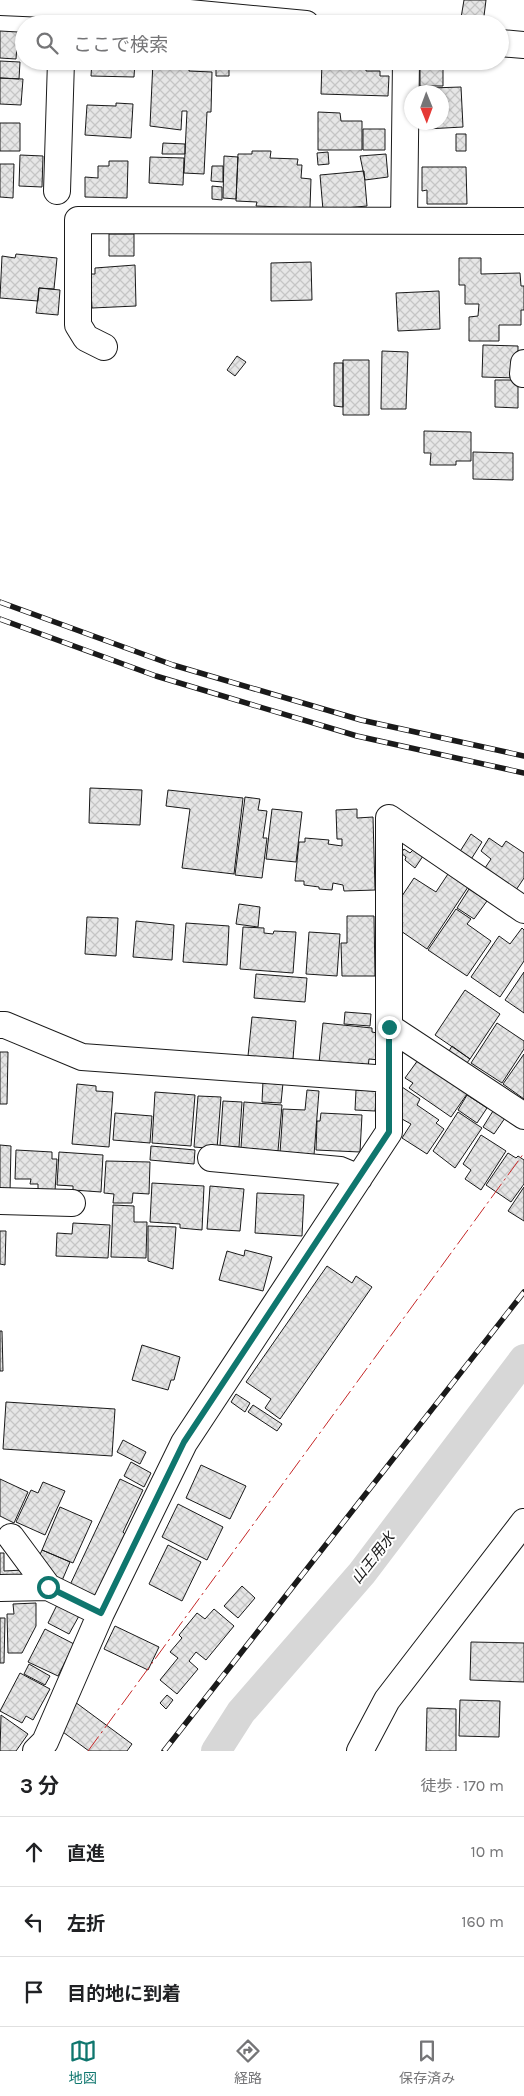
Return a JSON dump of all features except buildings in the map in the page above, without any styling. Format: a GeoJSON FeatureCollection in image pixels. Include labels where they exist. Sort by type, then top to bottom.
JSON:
{"type":"FeatureCollection","features":[{"type":"Feature","properties":{"kind":"street"},"geometry":{"type":"LineString","coordinates":[[0,2],[62,14],[137,8],[211,15]]}},
{"type":"Feature","properties":{"kind":"street"},"geometry":{"type":"LineString","coordinates":[[57,191],[60,70]]}},
{"type":"Feature","properties":{"kind":"street"},"geometry":{"type":"LineString","coordinates":[[404,221],[406,70]]}},
{"type":"Feature","properties":{"kind":"street"},"geometry":{"type":"LineString","coordinates":[[104,347],[86,338],[78,325],[78,220],[524,221]]}},
{"type":"Feature","properties":{"kind":"street"},"geometry":{"type":"LineString","coordinates":[[36,1751],[45,1742],[101,1613],[184,1442],[389,1132],[389,818],[524,910]]}},
{"type":"Feature","properties":{"kind":"street"},"geometry":{"type":"LineString","coordinates":[[0,1025],[5,1025],[82,1057],[388,1079]]}},
{"type":"Feature","properties":{"kind":"street"},"geometry":{"type":"LineString","coordinates":[[389,1027],[524,1116]]}},
{"type":"Feature","properties":{"kind":"street"},"geometry":{"type":"LineString","coordinates":[[211,1158],[340,1170],[359,1178]]}},
{"type":"Feature","properties":{"kind":"street"},"geometry":{"type":"LineString","coordinates":[[0,1201],[72,1202]]}},
{"type":"Feature","properties":{"kind":"street"},"geometry":{"type":"LineString","coordinates":[[360,1751],[387,1700],[524,1522]]}},
{"type":"Feature","properties":{"kind":"street"},"geometry":{"type":"LineString","coordinates":[[11,1537],[48,1587]]}},
{"type":"Feature","properties":{"kind":"street"},"geometry":{"type":"LineString","coordinates":[[0,1588],[48,1587],[101,1613]]}},
{"type":"Feature","properties":{"kind":"waterway","name":"山王用水"},"geometry":{"type":"LineString","coordinates":[[216,1751],[241,1712],[362,1573],[524,1359]]}},
{"type":"Feature","properties":{"kind":"railway"},"geometry":{"type":"LineString","coordinates":[[0,602],[173,665],[361,720],[524,756]]}},
{"type":"Feature","properties":{"kind":"railway"},"geometry":{"type":"LineString","coordinates":[[0,619],[156,676],[357,736],[524,773]]}},
{"type":"Feature","properties":{"kind":"railway"},"geometry":{"type":"LineString","coordinates":[[164,1751],[524,1292]]}},
{"type":"Feature","properties":{"kind":"power"},"geometry":{"type":"LineString","coordinates":[[88,1751],[524,1153]]}},
{"type":"Feature","properties":{"kind":"route"},"geometry":{"type":"LineString","coordinates":[[48,1587],[101,1613],[184,1442],[389,1132],[389,1027]]}}]}
